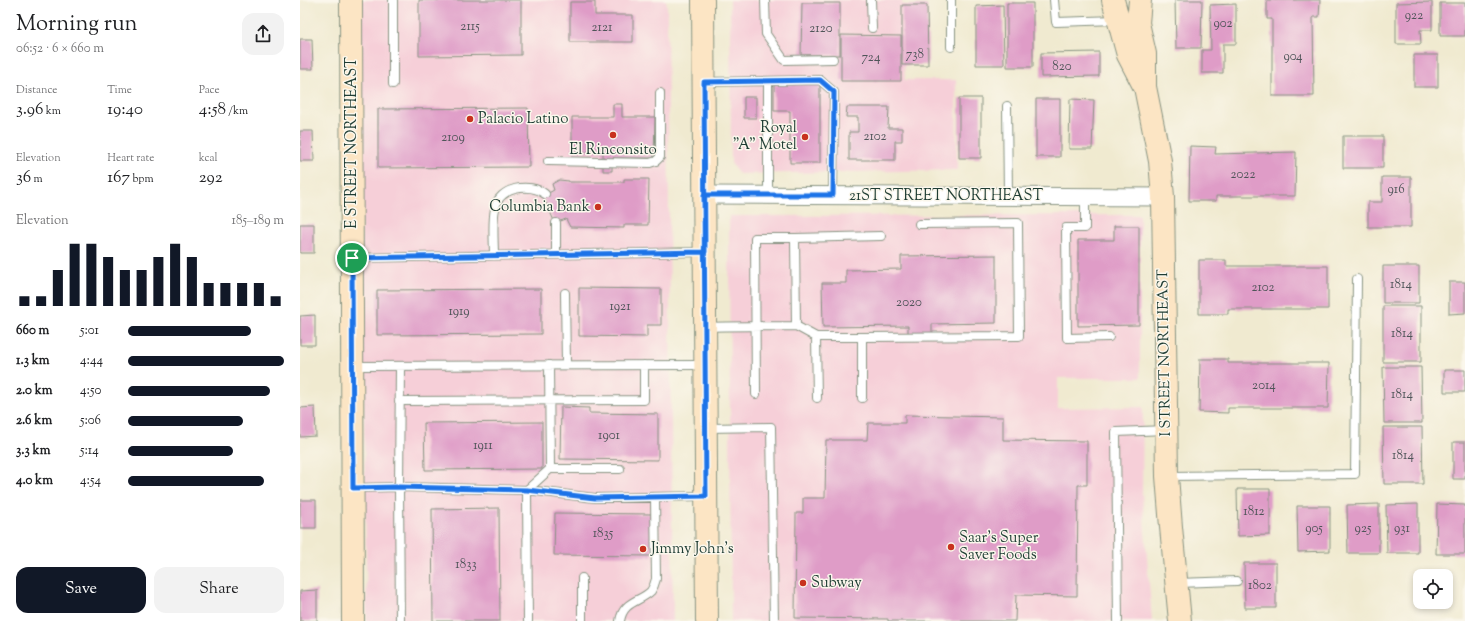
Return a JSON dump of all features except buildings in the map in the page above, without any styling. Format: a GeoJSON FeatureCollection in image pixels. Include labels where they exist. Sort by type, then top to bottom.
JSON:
{"type":"FeatureCollection","features":[{"type":"Feature","properties":{"kind":"street","name":"E STREET NORTHEAST"},"geometry":{"type":"LineString","coordinates":[[351,0],[354,621]]}},
{"type":"Feature","properties":{"kind":"street"},"geometry":{"type":"LineString","coordinates":[[703,0],[707,621]]}},
{"type":"Feature","properties":{"kind":"street","name":"I STREET NORTHEAST"},"geometry":{"type":"LineString","coordinates":[[1140,0],[1138,23],[1145,54],[1144,87],[1160,161],[1164,197],[1167,476],[1180,621]]}},
{"type":"Feature","properties":{"kind":"street","name":"I STREET NORTHEAST"},"geometry":{"type":"LineString","coordinates":[[1116,10],[1128,55],[1144,87]]}},
{"type":"Feature","properties":{"kind":"street","name":"21ST STREET NORTHEAST"},"geometry":{"type":"LineString","coordinates":[[704,195],[1164,197]]}},
{"type":"Feature","properties":{"kind":"lane"},"geometry":{"type":"LineString","coordinates":[[393,0],[393,84]]}},
{"type":"Feature","properties":{"kind":"lane"},"geometry":{"type":"LineString","coordinates":[[766,0],[766,34],[784,60],[833,59]]}},
{"type":"Feature","properties":{"kind":"lane"},"geometry":{"type":"LineString","coordinates":[[871,0],[872,28]]}},
{"type":"Feature","properties":{"kind":"lane"},"geometry":{"type":"LineString","coordinates":[[951,0],[951,47]]}},
{"type":"Feature","properties":{"kind":"lane"},"geometry":{"type":"LineString","coordinates":[[1054,0],[1056,22],[1116,10]]}},
{"type":"Feature","properties":{"kind":"lane"},"geometry":{"type":"LineString","coordinates":[[704,82],[820,80],[834,92],[833,195]]}},
{"type":"Feature","properties":{"kind":"lane"},"geometry":{"type":"LineString","coordinates":[[768,82],[768,195]]}},
{"type":"Feature","properties":{"kind":"lane"},"geometry":{"type":"LineString","coordinates":[[548,161],[650,163],[656,161],[660,157],[660,93]]}},
{"type":"Feature","properties":{"kind":"lane"},"geometry":{"type":"LineString","coordinates":[[1007,106],[1008,196]]}},
{"type":"Feature","properties":{"kind":"lane"},"geometry":{"type":"LineString","coordinates":[[494,256],[495,208],[500,198],[509,191],[530,187],[540,190],[545,194]]}},
{"type":"Feature","properties":{"kind":"lane"},"geometry":{"type":"LineString","coordinates":[[1085,197],[1086,228],[1066,228],[1067,338],[1109,337]]}},
{"type":"Feature","properties":{"kind":"lane"},"geometry":{"type":"LineString","coordinates":[[556,223],[556,254]]}},
{"type":"Feature","properties":{"kind":"lane"},"geometry":{"type":"LineString","coordinates":[[705,327],[796,326],[816,337],[1019,336],[1018,223],[919,224]]}},
{"type":"Feature","properties":{"kind":"lane"},"geometry":{"type":"LineString","coordinates":[[756,394],[754,238],[881,236]]}},
{"type":"Feature","properties":{"kind":"lane"},"geometry":{"type":"LineString","coordinates":[[795,238],[796,326]]}},
{"type":"Feature","properties":{"kind":"lane"},"geometry":{"type":"LineString","coordinates":[[352,258],[705,252]]}},
{"type":"Feature","properties":{"kind":"lane"},"geometry":{"type":"LineString","coordinates":[[1167,476],[1355,474],[1357,279]]}},
{"type":"Feature","properties":{"kind":"lane"},"geometry":{"type":"LineString","coordinates":[[565,293],[566,365]]}},
{"type":"Feature","properties":{"kind":"lane"},"geometry":{"type":"LineString","coordinates":[[816,337],[817,398]]}},
{"type":"Feature","properties":{"kind":"lane"},"geometry":{"type":"LineString","coordinates":[[862,337],[862,398]]}},
{"type":"Feature","properties":{"kind":"lane"},"geometry":{"type":"LineString","coordinates":[[399,401],[644,400],[644,365]]}},
{"type":"Feature","properties":{"kind":"lane"},"geometry":{"type":"LineString","coordinates":[[353,366],[705,365]]}},
{"type":"Feature","properties":{"kind":"lane"},"geometry":{"type":"LineString","coordinates":[[400,366],[398,487],[400,621]]}},
{"type":"Feature","properties":{"kind":"lane"},"geometry":{"type":"LineString","coordinates":[[549,366],[550,469]]}},
{"type":"Feature","properties":{"kind":"lane"},"geometry":{"type":"LineString","coordinates":[[706,428],[771,427],[774,621]]}},
{"type":"Feature","properties":{"kind":"lane"},"geometry":{"type":"LineString","coordinates":[[1118,621],[1116,432],[1166,430]]}},
{"type":"Feature","properties":{"kind":"lane"},"geometry":{"type":"LineString","coordinates":[[528,621],[527,490],[550,469],[620,469]]}},
{"type":"Feature","properties":{"kind":"lane"},"geometry":{"type":"LineString","coordinates":[[353,488],[398,487],[527,490],[595,498],[706,496]]}},
{"type":"Feature","properties":{"kind":"lane"},"geometry":{"type":"LineString","coordinates":[[620,621],[623,612],[627,607],[652,590],[656,579],[655,497]]}},
{"type":"Feature","properties":{"kind":"lane"},"geometry":{"type":"LineString","coordinates":[[582,578],[582,621]]}},
{"type":"Feature","properties":{"kind":"lane"},"geometry":{"type":"LineString","coordinates":[[1176,583],[1237,580]]}},
{"type":"Feature","properties":{"kind":"shaded area"},"geometry":{"type":"Polygon","coordinates":[[[359,0],[666,0],[673,621],[367,621],[359,0]]]}},
{"type":"Feature","properties":{"kind":"shaded area"},"geometry":{"type":"Polygon","coordinates":[[[730,0],[902,0],[905,80],[956,80],[957,170],[739,174],[731,163],[730,0]]]}},
{"type":"Feature","properties":{"kind":"shaded area"},"geometry":{"type":"Polygon","coordinates":[[[1140,215],[1140,378],[1058,378],[1058,408],[1143,407],[1142,493],[1152,621],[731,621],[729,216],[1140,215]]]}},
{"type":"Feature","properties":{"kind":"place","name":"Palacio Latino"},"geometry":{"type":"Point","coordinates":[470,119]}},
{"type":"Feature","properties":{"kind":"place","name":"El Rinconsito"},"geometry":{"type":"Point","coordinates":[613,135]}},
{"type":"Feature","properties":{"kind":"place","name":"Royal \"A\" Motel"},"geometry":{"type":"Point","coordinates":[805,137]}},
{"type":"Feature","properties":{"kind":"place","name":"Columbia Bank"},"geometry":{"type":"Point","coordinates":[598,207]}},
{"type":"Feature","properties":{"kind":"place","name":"Saar's Super Saver Foods"},"geometry":{"type":"Point","coordinates":[951,547]}},
{"type":"Feature","properties":{"kind":"place","name":"Jimmy John's"},"geometry":{"type":"Point","coordinates":[643,549]}},
{"type":"Feature","properties":{"kind":"place","name":"Subway"},"geometry":{"type":"Point","coordinates":[803,583]}},
{"type":"Feature","properties":{"kind":"route"},"geometry":{"type":"LineString","coordinates":[[352,258],[353,488],[398,487],[527,490],[595,498],[706,496],[704,195],[833,195],[834,92],[820,80],[704,82],[705,252],[352,258]]}}]}
